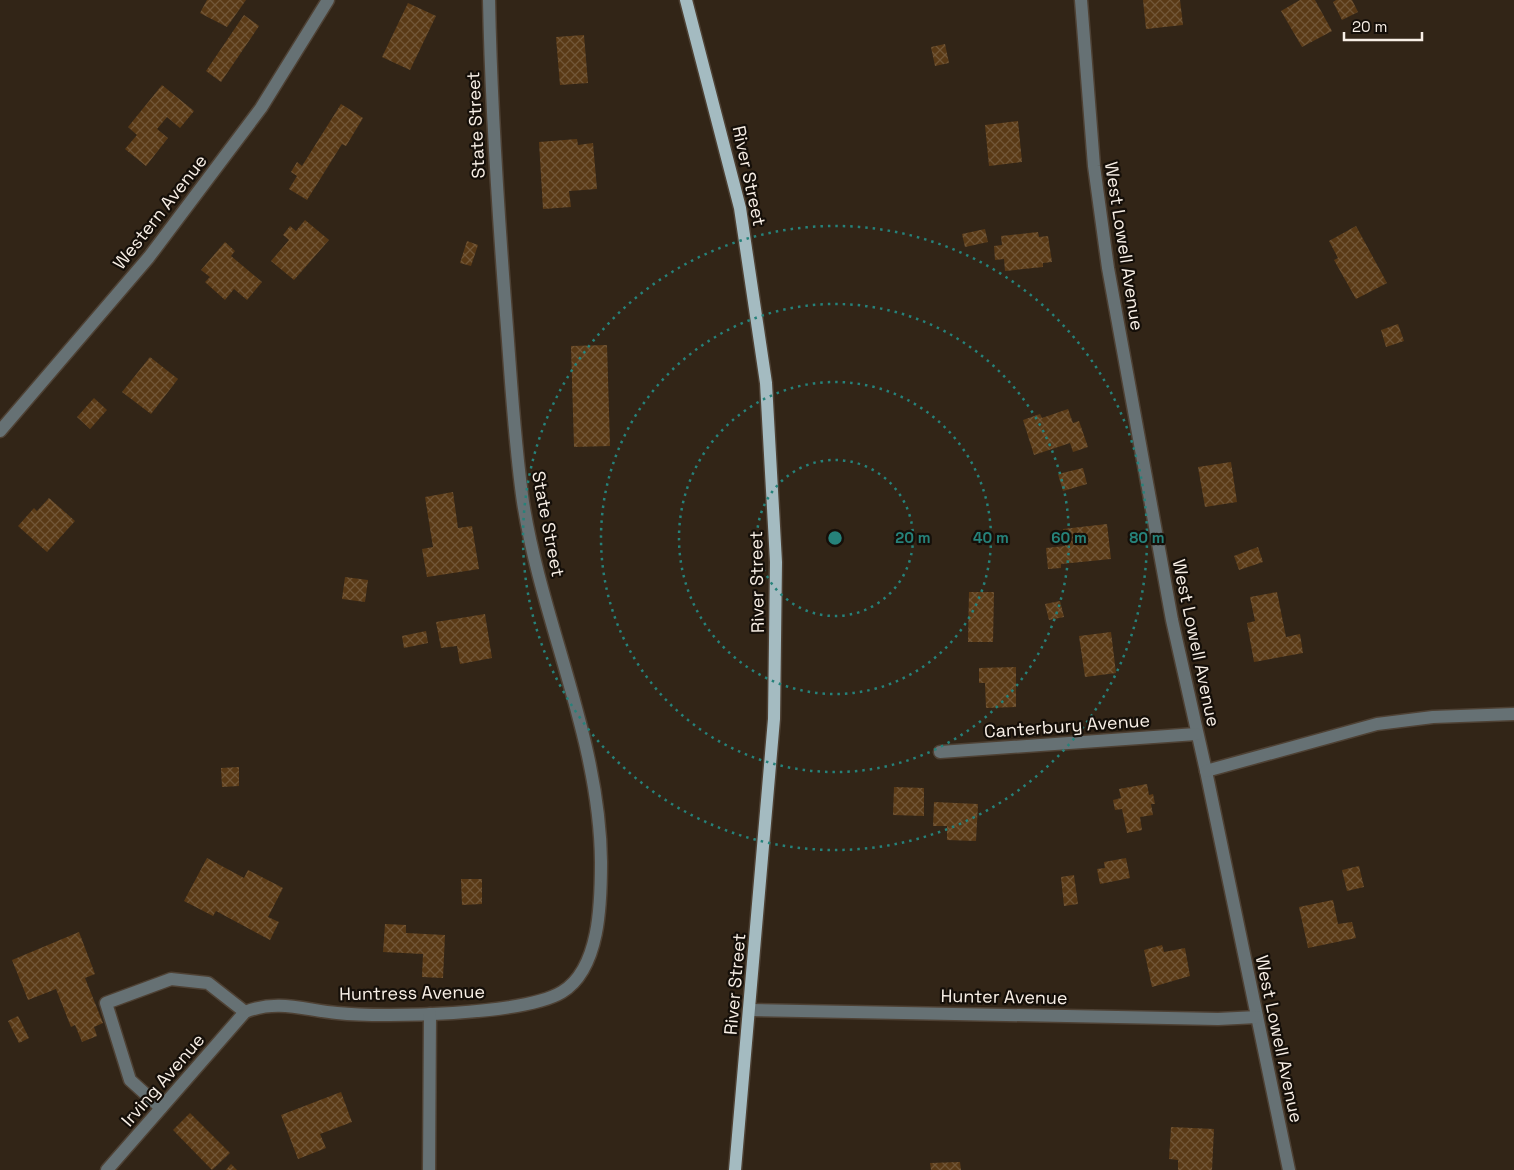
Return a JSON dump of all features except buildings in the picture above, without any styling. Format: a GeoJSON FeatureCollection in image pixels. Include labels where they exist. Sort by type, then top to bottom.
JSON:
{"type":"FeatureCollection","features":[{"type":"Feature","properties":{"kind":"main road","name":"River Street"},"geometry":{"type":"LineString","coordinates":[[686,0],[740,208],[767,403],[776,562],[774,719],[735,1170]]}},
{"type":"Feature","properties":{"kind":"street","name":"Western Avenue"},"geometry":{"type":"LineString","coordinates":[[0,431],[149,257],[261,108],[328,0]]}},
{"type":"Feature","properties":{"kind":"street","name":"State Street"},"geometry":{"type":"LineString","coordinates":[[489,0],[495,166],[517,450],[524,504],[536,564],[591,772],[596,797],[601,864],[598,916],[586,966],[576,982],[562,992],[543,1001],[520,1006]]}},
{"type":"Feature","properties":{"kind":"street","name":"West Lowell Avenue"},"geometry":{"type":"LineString","coordinates":[[1080,0],[1090,134],[1108,268],[1172,620],[1196,734],[1206,771],[1289,1170]]}},
{"type":"Feature","properties":{"kind":"street"},"geometry":{"type":"LineString","coordinates":[[1206,771],[1377,724],[1433,717],[1514,714]]}},
{"type":"Feature","properties":{"kind":"street","name":"Canterbury Avenue"},"geometry":{"type":"LineString","coordinates":[[940,752],[1196,734]]}},
{"type":"Feature","properties":{"kind":"street"},"geometry":{"type":"LineString","coordinates":[[161,1108],[130,1080],[106,1002],[172,979],[208,983],[245,1012]]}},
{"type":"Feature","properties":{"kind":"street","name":"Huntress Avenue"},"geometry":{"type":"LineString","coordinates":[[245,1012],[262,1005],[281,1005],[340,1014],[430,1014],[520,1006]]}},
{"type":"Feature","properties":{"kind":"street","name":"Hunter Avenue"},"geometry":{"type":"LineString","coordinates":[[750,1010],[1208,1019],[1257,1017]]}},
{"type":"Feature","properties":{"kind":"street","name":"Irving Avenue"},"geometry":{"type":"LineString","coordinates":[[107,1170],[245,1012]]}},
{"type":"Feature","properties":{"kind":"street"},"geometry":{"type":"LineString","coordinates":[[429,1170],[430,1014]]}}]}
